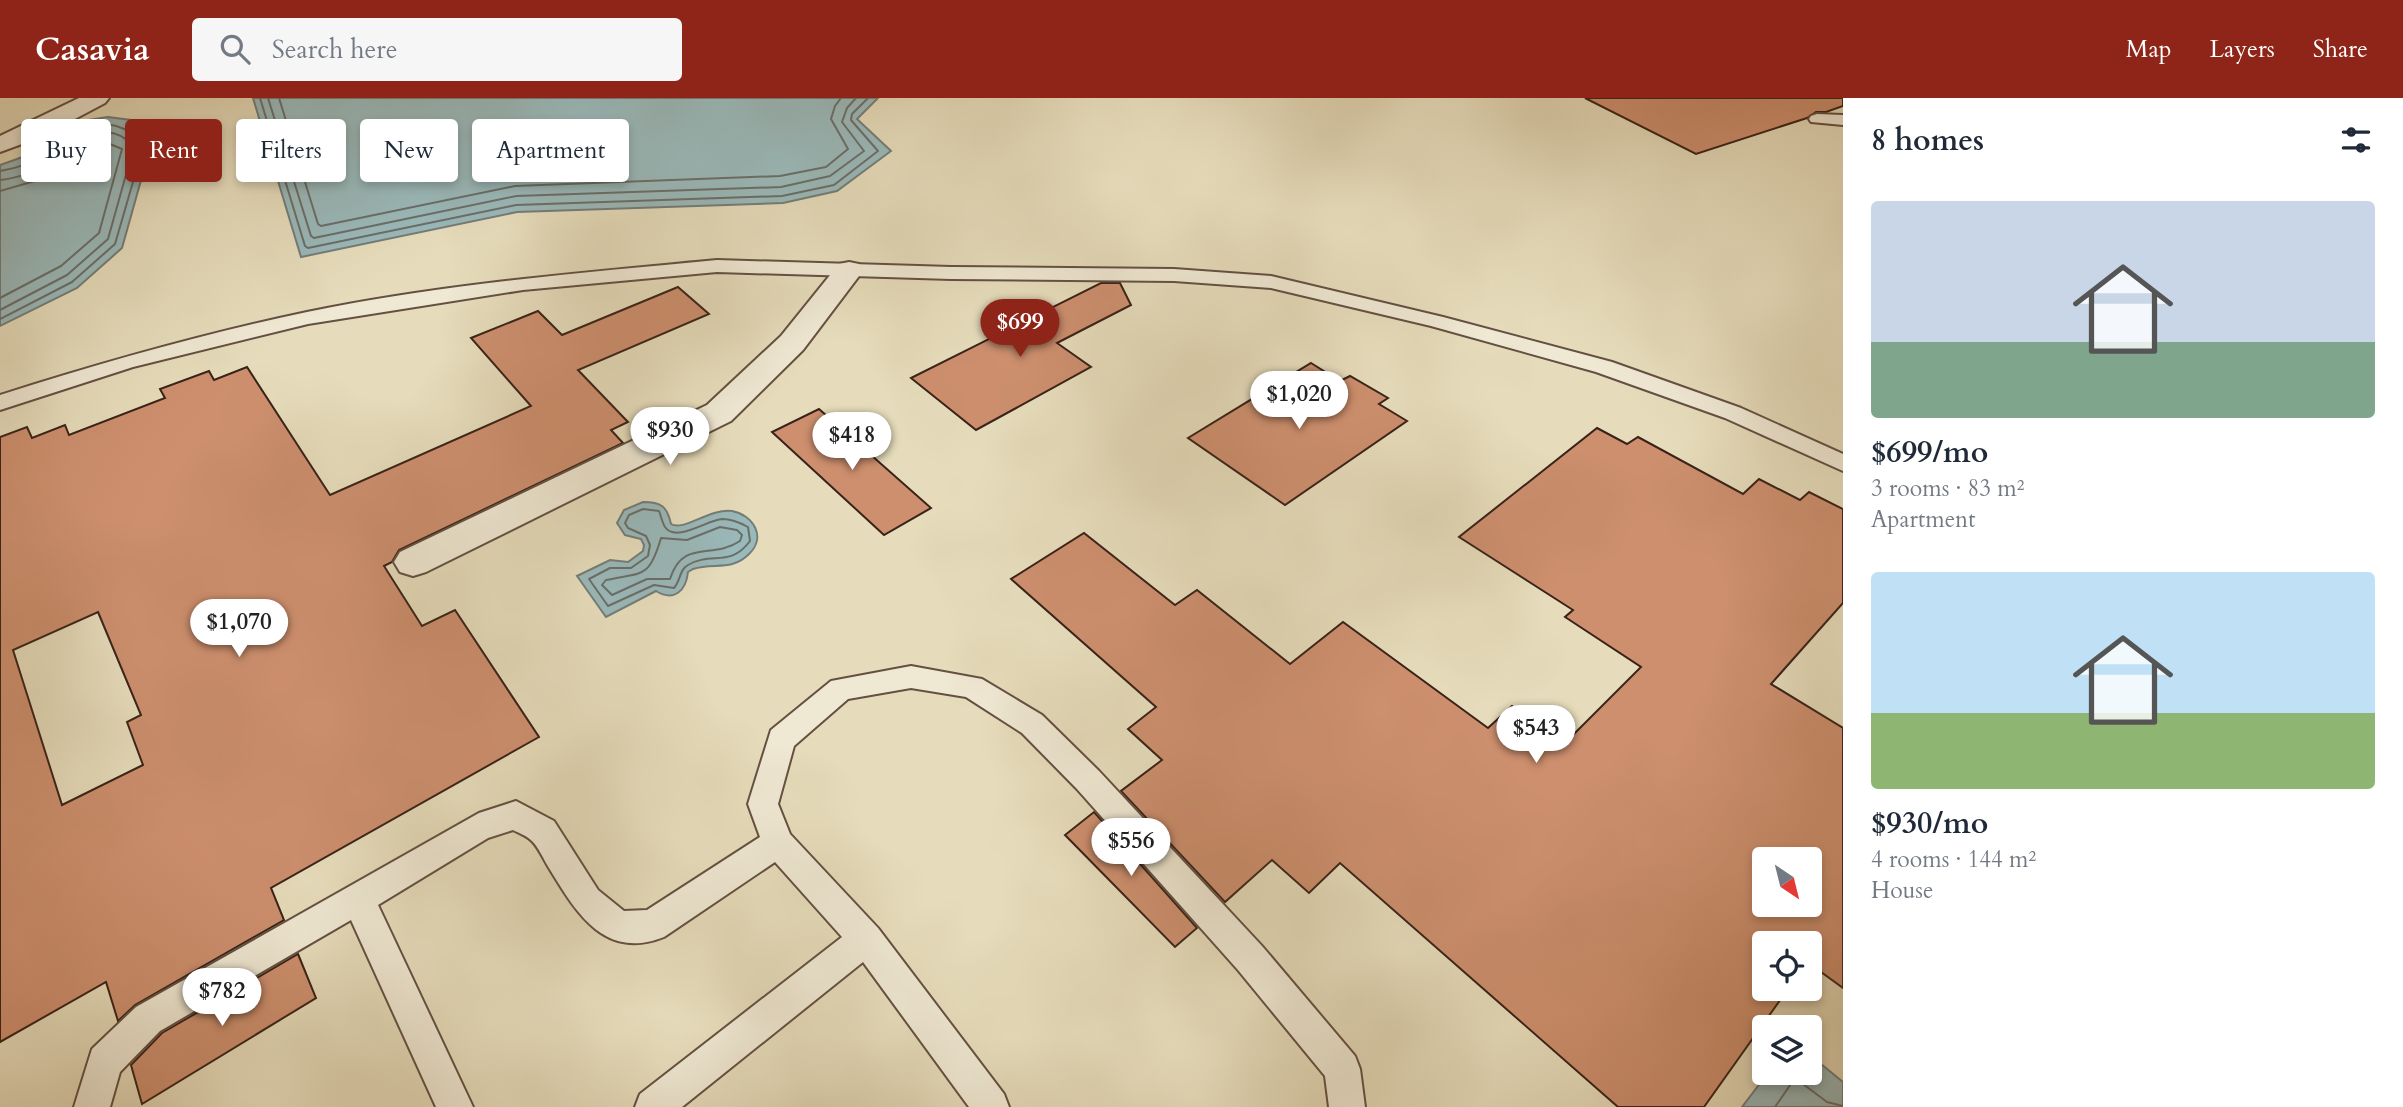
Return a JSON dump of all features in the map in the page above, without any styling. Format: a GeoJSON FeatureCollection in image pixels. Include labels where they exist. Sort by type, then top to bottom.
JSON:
{"type":"FeatureCollection","features":[{"type":"Feature","properties":{"kind":"street"},"geometry":{"type":"LineString","coordinates":[[0,145],[32,132],[97,98]]}},
{"type":"Feature","properties":{"kind":"street"},"geometry":{"type":"LineString","coordinates":[[413,562],[719,413],[792,343],[849,270]]}},
{"type":"Feature","properties":{"kind":"lane"},"geometry":{"type":"LineString","coordinates":[[1817,119],[1843,120]]}},
{"type":"Feature","properties":{"kind":"lane"},"geometry":{"type":"LineString","coordinates":[[0,403],[127,362],[308,318],[523,284],[717,266],[1174,275],[1271,282],[1436,321],[1604,368],[1733,413],[1843,463]]}},
{"type":"Feature","properties":{"kind":"lane"},"geometry":{"type":"LineString","coordinates":[[990,1107],[866,939],[778,843],[763,804],[781,739],[841,689],[911,677],[972,687],[1032,724],[1088,780],[1250,958],[1342,1069],[1347,1107]]}},
{"type":"Feature","properties":{"kind":"lane"},"geometry":{"type":"LineString","coordinates":[[92,1107],[105,1062],[148,1019],[479,827],[516,815],[543,831],[587,901],[618,927],[652,926],[778,843]]}},
{"type":"Feature","properties":{"kind":"lane"},"geometry":{"type":"LineString","coordinates":[[358,898],[455,1107]]}},
{"type":"Feature","properties":{"kind":"lane"},"geometry":{"type":"LineString","coordinates":[[653,1107],[866,939]]}},
{"type":"Feature","properties":{"kind":"water"},"geometry":{"type":"Polygon","coordinates":[[[253,98],[878,98],[857,119],[891,151],[837,191],[783,203],[517,212],[301,257],[278,182],[346,182],[346,119],[259,119],[253,98]]]}},
{"type":"Feature","properties":{"kind":"water"},"geometry":{"type":"Polygon","coordinates":[[[108,117],[125,119],[125,182],[141,182],[122,248],[77,288],[0,326],[0,165],[21,158],[21,182],[111,182],[111,119],[95,119],[108,117]]]}},
{"type":"Feature","properties":{"kind":"water"},"geometry":{"type":"Polygon","coordinates":[[[643,502],[662,506],[671,524],[676,526],[724,511],[739,513],[755,528],[757,541],[749,554],[736,563],[701,567],[688,572],[685,585],[678,593],[668,595],[656,591],[606,617],[577,576],[610,560],[628,562],[643,551],[641,539],[625,535],[617,523],[624,510],[643,502]]]}},
{"type":"Feature","properties":{"kind":"water"},"geometry":{"type":"Polygon","coordinates":[[[1822,1065],[1843,1082],[1843,1107],[1742,1107],[1759,1085],[1822,1085],[1822,1065]]]}},
{"type":"Feature","properties":{"kind":"building"},"geometry":{"type":"Polygon","coordinates":[[[1585,98],[1843,98],[1843,106],[1826,112],[1816,112],[1807,118],[1696,154],[1585,98]]]}},
{"type":"Feature","properties":{"kind":"building"},"geometry":{"type":"Polygon","coordinates":[[[1101,283],[1120,283],[1131,305],[1057,343],[1091,367],[976,430],[911,378],[1101,283]]]}},
{"type":"Feature","properties":{"kind":"building"},"geometry":{"type":"Polygon","coordinates":[[[678,287],[709,314],[578,370],[628,422],[611,430],[623,443],[399,550],[392,562],[384,566],[422,626],[455,610],[539,737],[271,888],[284,920],[135,1005],[118,1021],[106,982],[0,1042],[0,437],[27,427],[32,438],[65,425],[69,435],[165,398],[160,389],[209,371],[214,380],[247,367],[330,495],[531,406],[471,338],[538,311],[562,335],[678,287]],[[98,612],[13,650],[62,805],[143,765],[127,722],[141,715],[98,612]]]}},
{"type":"Feature","properties":{"kind":"building"},"geometry":{"type":"Polygon","coordinates":[[[1311,363],[1340,381],[1350,376],[1388,398],[1379,404],[1407,421],[1285,505],[1188,438],[1311,363]]]}},
{"type":"Feature","properties":{"kind":"building"},"geometry":{"type":"Polygon","coordinates":[[[819,409],[931,508],[884,535],[772,432],[819,409]]]}},
{"type":"Feature","properties":{"kind":"building"},"geometry":{"type":"Polygon","coordinates":[[[1597,428],[1627,444],[1638,437],[1743,494],[1759,479],[1800,500],[1809,492],[1843,509],[1843,603],[1771,684],[1843,728],[1843,988],[1822,973],[1822,931],[1752,931],[1752,1001],[1779,1001],[1769,1015],[1752,1015],[1752,1040],[1704,1107],[1618,1107],[1340,863],[1309,893],[1272,860],[1225,902],[1121,791],[1162,760],[1128,729],[1156,707],[1011,579],[1084,533],[1175,605],[1197,590],[1290,664],[1343,622],[1488,728],[1512,706],[1564,744],[1641,667],[1565,617],[1573,610],[1459,537],[1597,428]]]}},
{"type":"Feature","properties":{"kind":"building"},"geometry":{"type":"Polygon","coordinates":[[[1094,812],[1197,928],[1175,947],[1065,835],[1094,812]]]}},
{"type":"Feature","properties":{"kind":"building"},"geometry":{"type":"Polygon","coordinates":[[[298,954],[316,998],[142,1104],[131,1065],[162,1033],[298,954]]]}}]}
